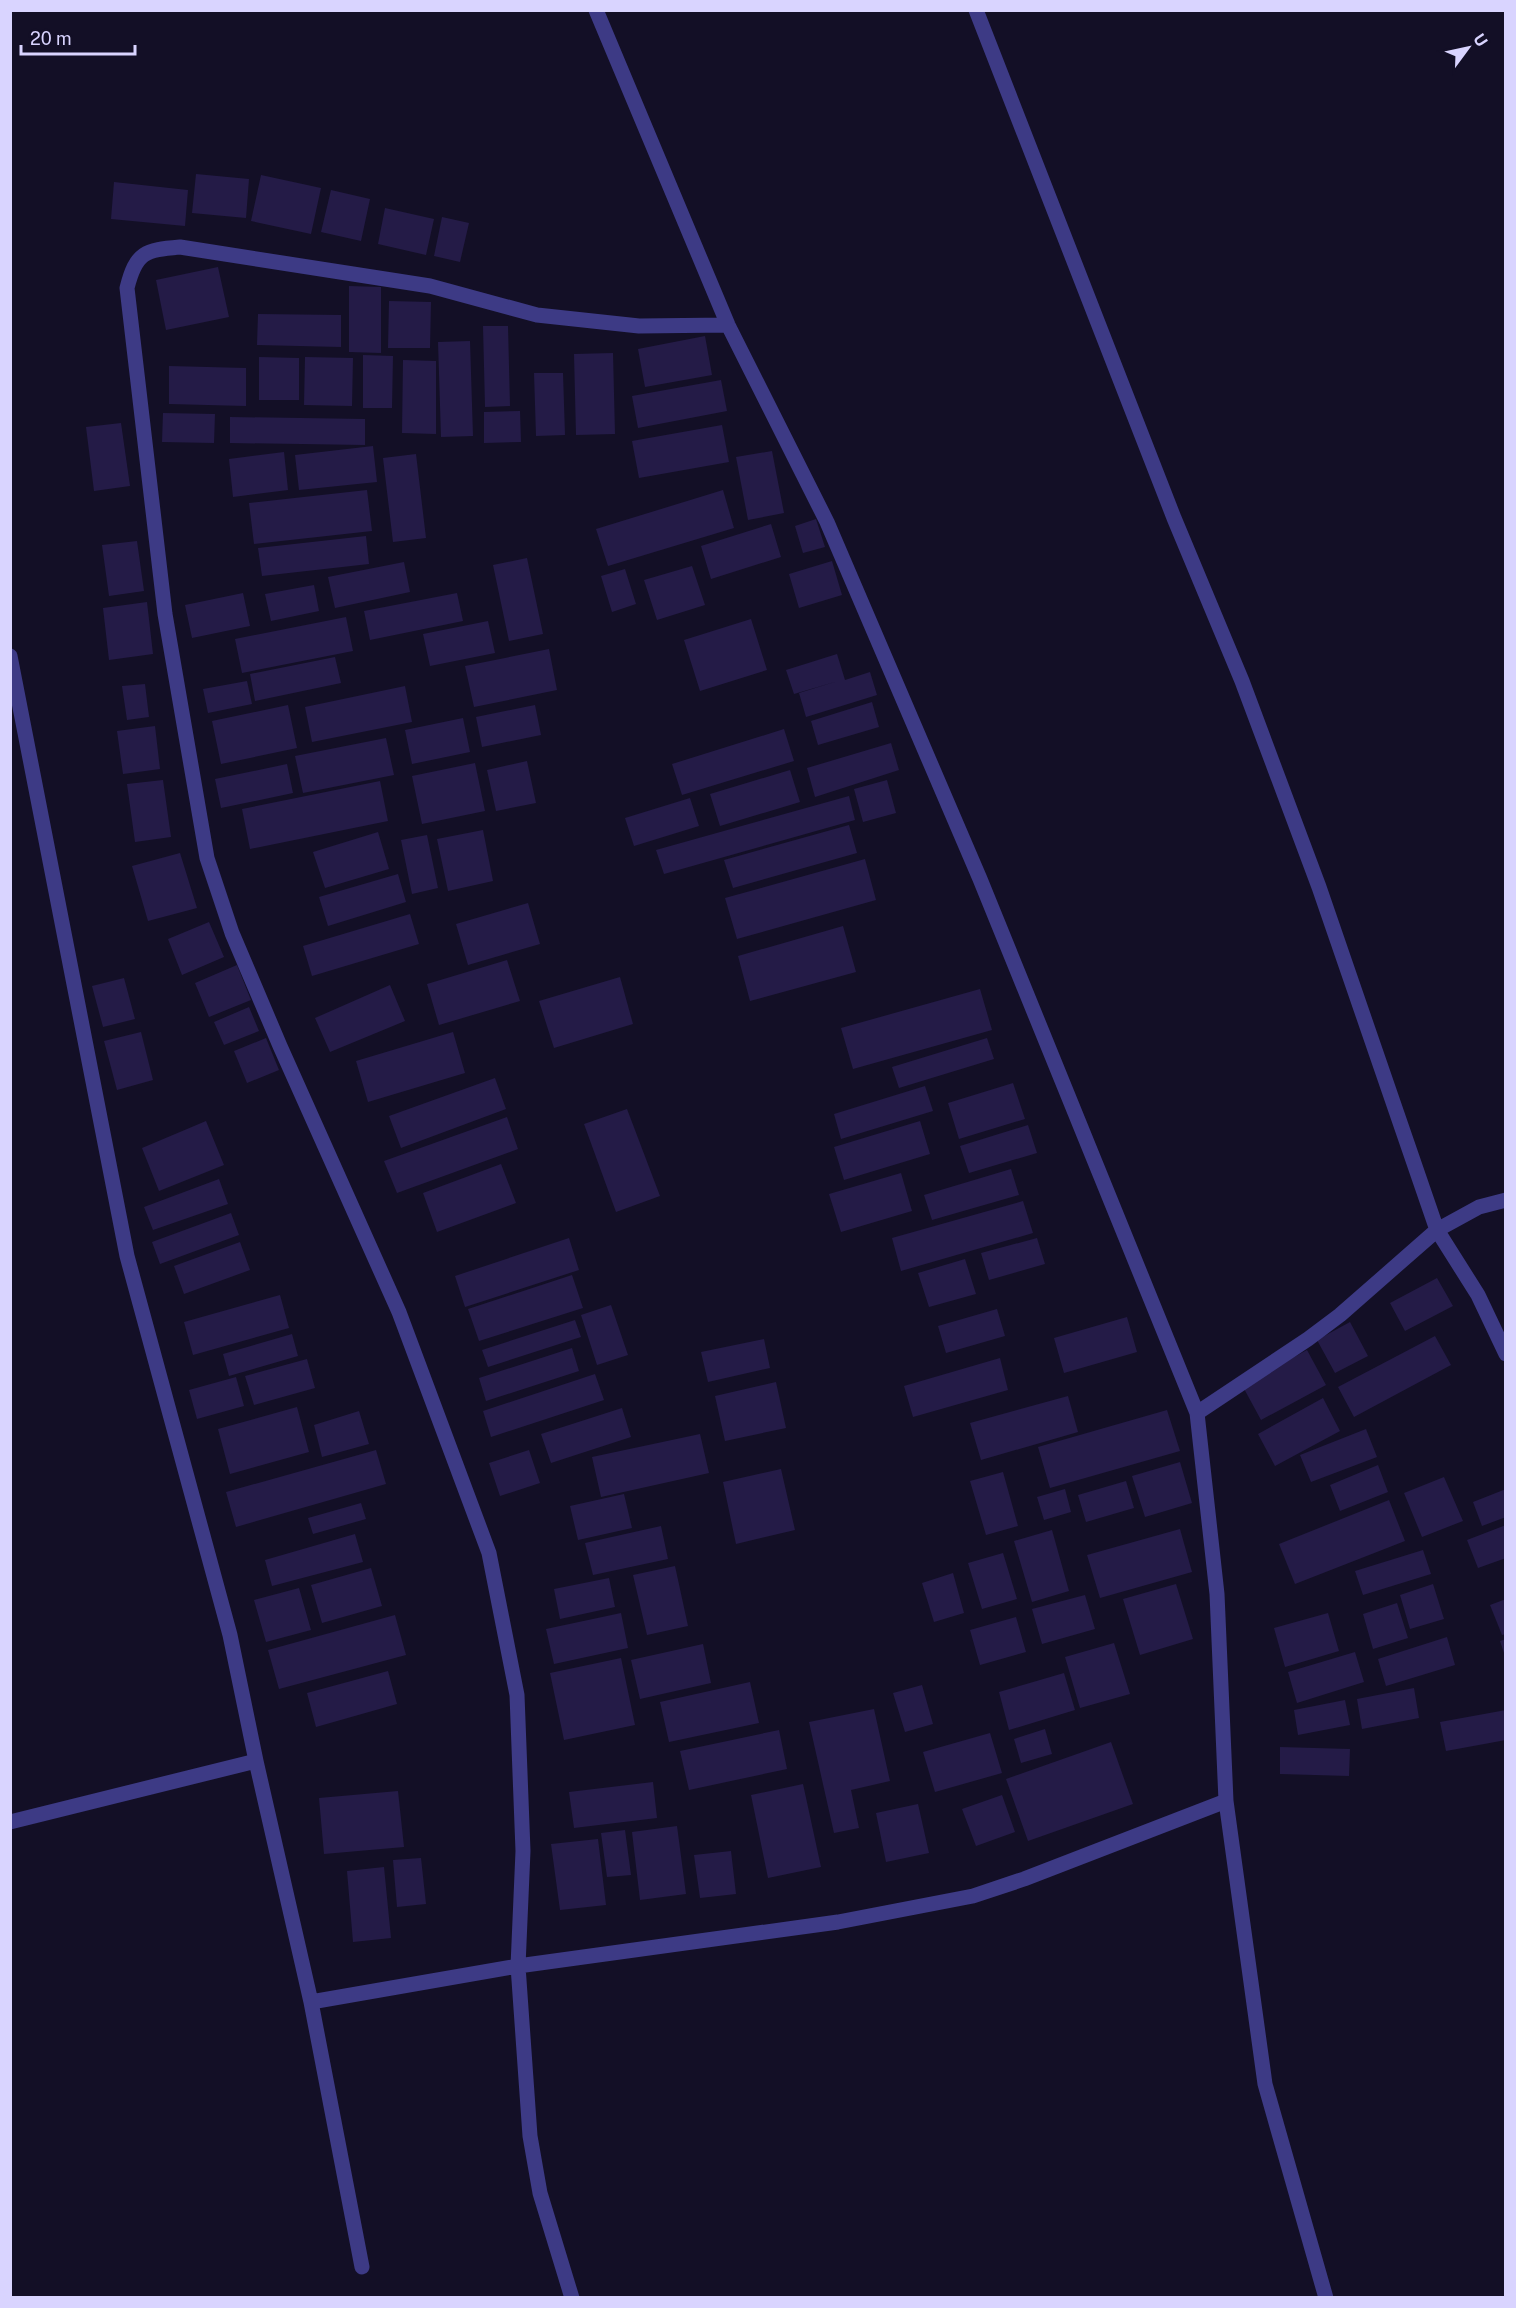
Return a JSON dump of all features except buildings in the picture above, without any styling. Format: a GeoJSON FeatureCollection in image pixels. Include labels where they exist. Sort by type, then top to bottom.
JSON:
{"type":"FeatureCollection","features":[{"type":"Feature","properties":{"kind":"street"},"geometry":{"type":"LineString","coordinates":[[596,10],[728,325],[827,522],[906,706],[980,879],[1197,1413],[1216,1594],[1226,1801],[1265,2084],[1326,2298]]}},
{"type":"Feature","properties":{"kind":"street"},"geometry":{"type":"LineString","coordinates":[[976,10],[1173,518],[1242,681],[1323,897],[1437,1230],[1478,1295],[1506,1354]]}},
{"type":"Feature","properties":{"kind":"street"},"geometry":{"type":"LineString","coordinates":[[572,2298],[540,2193],[530,2136],[518,1966],[523,1851],[517,1695],[489,1553],[399,1312],[232,933],[207,858],[165,614],[127,288],[137,259],[152,251],[180,247],[430,286],[537,315],[639,326],[728,325]]}},
{"type":"Feature","properties":{"kind":"street"},"geometry":{"type":"LineString","coordinates":[[10,656],[127,1256],[230,1635],[311,2002],[362,2267]]}},
{"type":"Feature","properties":{"kind":"street"},"geometry":{"type":"LineString","coordinates":[[1197,1413],[1340,1316],[1437,1230],[1479,1207],[1506,1200]]}},
{"type":"Feature","properties":{"kind":"street"},"geometry":{"type":"LineString","coordinates":[[10,1822],[256,1761]]}},
{"type":"Feature","properties":{"kind":"street"},"geometry":{"type":"LineString","coordinates":[[311,2002],[478,1972],[838,1922],[973,1896],[1024,1879],[1226,1801]]}}]}
